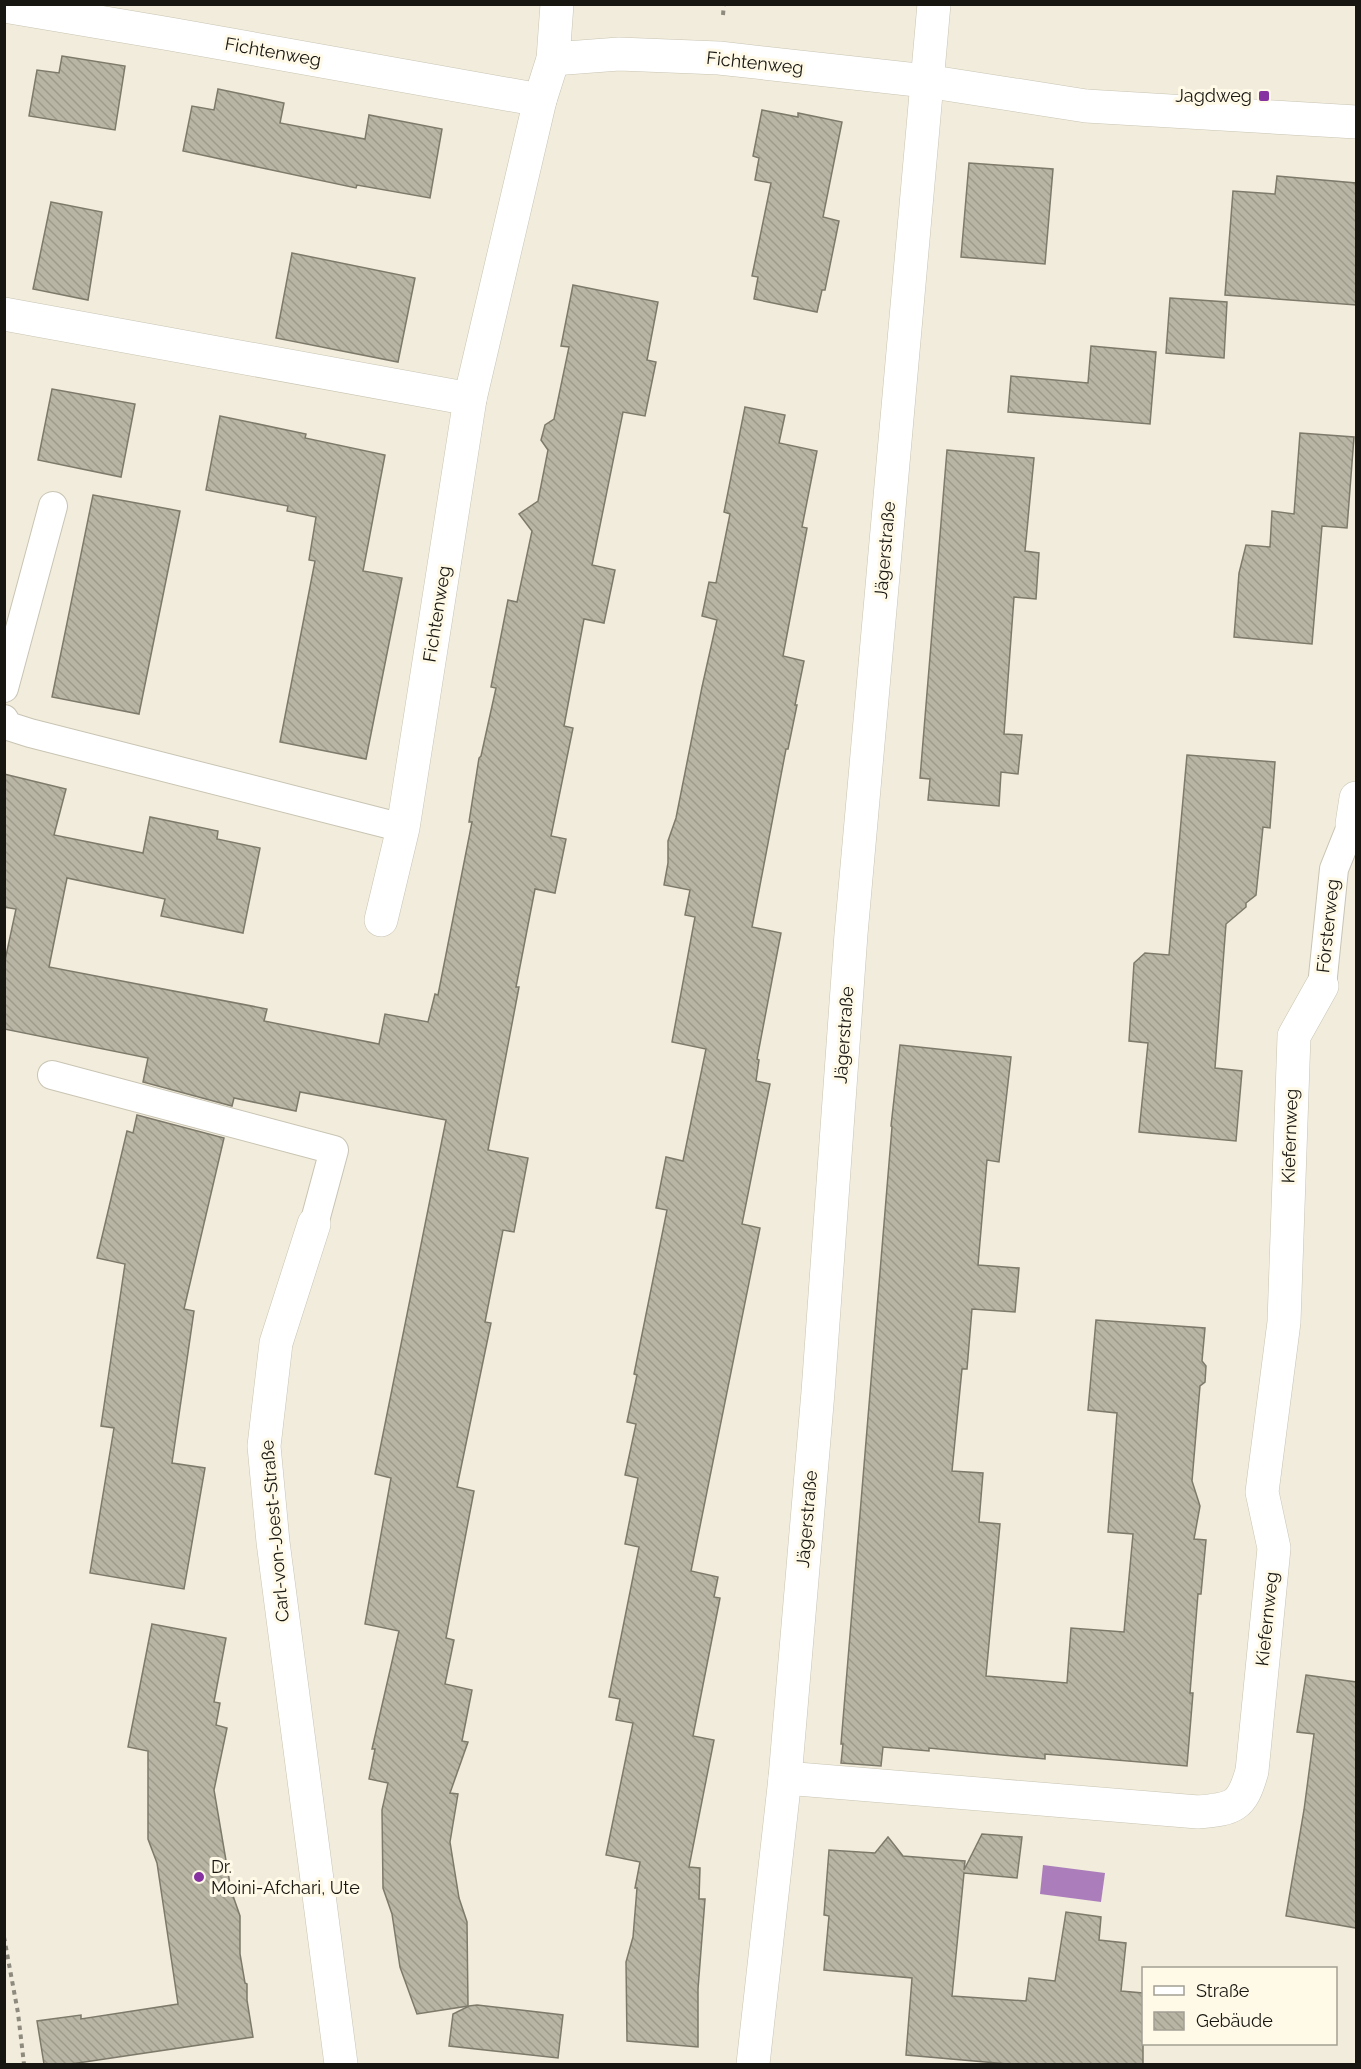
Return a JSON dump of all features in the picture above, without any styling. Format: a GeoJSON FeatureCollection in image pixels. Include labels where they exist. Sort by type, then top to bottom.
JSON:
{"type":"FeatureCollection","features":[{"type":"Feature","properties":{"kind":"street"},"geometry":{"type":"LineString","coordinates":[[553,59],[557,4]]}},
{"type":"Feature","properties":{"kind":"street","name":"Jägerstraße"},"geometry":{"type":"LineString","coordinates":[[753,2064],[785,1778],[817,1404],[851,934],[934,4]]}},
{"type":"Feature","properties":{"kind":"street","name":"Fichtenweg"},"geometry":{"type":"LineString","coordinates":[[4,6],[540,100]]}},
{"type":"Feature","properties":{"kind":"street","name":"Fichtenweg"},"geometry":{"type":"LineString","coordinates":[[381,920],[403,828],[470,399],[540,100],[553,59],[620,54],[719,58],[926,81]]}},
{"type":"Feature","properties":{"kind":"street"},"geometry":{"type":"LineString","coordinates":[[926,81],[1086,106],[1356,122]]}},
{"type":"Feature","properties":{"kind":"street"},"geometry":{"type":"LineString","coordinates":[[4,315],[470,399]]}},
{"type":"Feature","properties":{"kind":"street","name":"Kiefernweg"},"geometry":{"type":"LineString","coordinates":[[785,1778],[1198,1812],[1221,1810],[1237,1804],[1247,1791],[1252,1771],[1274,1548],[1262,1492],[1284,1322],[1294,1036],[1322,987]]}},
{"type":"Feature","properties":{"kind":"street","name":"Carl-von-Joest-Straße"},"geometry":{"type":"LineString","coordinates":[[314,1224],[276,1343],[264,1446],[273,1542],[341,2064]]}},
{"type":"Feature","properties":{"kind":"lane"},"geometry":{"type":"LineString","coordinates":[[4,688],[53,506]]}},
{"type":"Feature","properties":{"kind":"lane"},"geometry":{"type":"LineString","coordinates":[[4,719],[8,726],[30,733],[403,828]]}},
{"type":"Feature","properties":{"kind":"lane","name":"Försterweg"},"geometry":{"type":"LineString","coordinates":[[1322,987],[1334,868],[1354,811]]}},
{"type":"Feature","properties":{"kind":"lane","name":"Carl-von-Joest-Straße"},"geometry":{"type":"LineString","coordinates":[[52,1075],[334,1150],[314,1224]]}},
{"type":"Feature","properties":{"kind":"path"},"geometry":{"type":"LineString","coordinates":[[4,1937],[18,2013],[24,2064]]}},
{"type":"Feature","properties":{"kind":"shaded area"},"geometry":{"type":"Polygon","coordinates":[[[1043,1865],[1105,1873],[1101,1902],[1040,1894],[1043,1865]]]}},
{"type":"Feature","properties":{"kind":"building"},"geometry":{"type":"Polygon","coordinates":[[[62,56],[125,66],[115,130],[29,116],[37,70],[59,73],[62,56]]]}},
{"type":"Feature","properties":{"kind":"building"},"geometry":{"type":"Polygon","coordinates":[[[218,89],[284,103],[280,123],[365,139],[369,115],[442,129],[430,198],[357,185],[356,188],[183,151],[192,106],[214,110],[218,89]]]}},
{"type":"Feature","properties":{"kind":"building"},"geometry":{"type":"Polygon","coordinates":[[[762,110],[798,117],[798,113],[842,122],[823,217],[839,221],[825,290],[822,290],[817,312],[754,299],[758,277],[752,276],[771,183],[755,180],[759,158],[753,156],[762,110]]]}},
{"type":"Feature","properties":{"kind":"building"},"geometry":{"type":"Polygon","coordinates":[[[969,163],[1053,169],[1045,264],[961,257],[969,163]]]}},
{"type":"Feature","properties":{"kind":"building"},"geometry":{"type":"Polygon","coordinates":[[[1277,176],[1356,183],[1356,305],[1225,295],[1233,191],[1275,194],[1277,176]]]}},
{"type":"Feature","properties":{"kind":"building"},"geometry":{"type":"Polygon","coordinates":[[[51,202],[102,212],[88,300],[33,289],[51,202]]]}},
{"type":"Feature","properties":{"kind":"building"},"geometry":{"type":"Polygon","coordinates":[[[292,253],[415,278],[398,362],[276,338],[292,253]]]}},
{"type":"Feature","properties":{"kind":"building"},"geometry":{"type":"Polygon","coordinates":[[[573,285],[658,302],[647,360],[656,362],[645,416],[623,412],[592,565],[615,570],[604,623],[584,619],[564,726],[573,728],[551,836],[566,839],[555,893],[535,889],[488,1150],[528,1158],[514,1232],[503,1230],[485,1322],[491,1323],[457,1487],[474,1491],[446,1638],[454,1640],[445,1684],[472,1690],[462,1741],[468,1742],[450,1793],[458,1794],[450,1842],[459,1898],[467,1922],[468,2006],[417,2014],[400,1967],[392,1914],[383,1888],[382,1810],[388,1783],[369,1779],[375,1749],[372,1749],[399,1631],[365,1624],[391,1478],[375,1474],[446,1120],[300,1092],[296,1111],[234,1098],[232,1106],[143,1082],[148,1058],[4,1029],[4,965],[16,909],[4,907],[4,774],[66,789],[54,835],[143,853],[150,817],[218,831],[217,839],[260,848],[243,933],[161,916],[165,899],[67,878],[49,967],[267,1009],[264,1021],[379,1044],[385,1014],[428,1022],[435,994],[438,995],[472,822],[469,822],[479,758],[496,688],[491,687],[508,600],[517,602],[532,531],[519,514],[538,501],[548,450],[541,440],[545,425],[554,419],[569,347],[561,346],[573,285]]]}},
{"type":"Feature","properties":{"kind":"building"},"geometry":{"type":"Polygon","coordinates":[[[1170,298],[1227,302],[1224,358],[1166,353],[1170,298]]]}},
{"type":"Feature","properties":{"kind":"building"},"geometry":{"type":"Polygon","coordinates":[[[1091,346],[1156,352],[1150,424],[1008,412],[1011,376],[1088,383],[1091,346]]]}},
{"type":"Feature","properties":{"kind":"building"},"geometry":{"type":"Polygon","coordinates":[[[52,389],[135,404],[121,477],[38,460],[52,389]]]}},
{"type":"Feature","properties":{"kind":"building"},"geometry":{"type":"Polygon","coordinates":[[[745,407],[785,415],[779,443],[817,451],[802,527],[807,528],[783,656],[804,661],[752,927],[781,933],[757,1059],[759,1060],[756,1081],[770,1084],[742,1224],[760,1228],[691,1571],[718,1577],[714,1597],[720,1598],[693,1736],[714,1740],[689,1867],[700,1868],[699,1899],[705,1899],[698,1989],[698,2047],[627,2041],[626,1962],[633,1937],[637,1888],[635,1888],[640,1862],[606,1855],[633,1723],[616,1720],[620,1699],[609,1697],[639,1547],[625,1544],[638,1478],[625,1475],[636,1424],[627,1422],[637,1375],[634,1374],[667,1210],[656,1208],[666,1157],[683,1161],[706,1049],[672,1042],[695,917],[685,915],[690,890],[664,885],[668,863],[668,841],[676,818],[717,620],[702,616],[709,582],[716,583],[730,514],[724,512],[745,407]]]}},
{"type":"Feature","properties":{"kind":"building"},"geometry":{"type":"Polygon","coordinates":[[[220,416],[306,434],[305,438],[385,455],[363,571],[402,578],[366,759],[280,742],[315,561],[309,560],[316,517],[287,511],[288,506],[206,490],[220,416]]]}},
{"type":"Feature","properties":{"kind":"building"},"geometry":{"type":"Polygon","coordinates":[[[1300,433],[1354,437],[1347,528],[1322,526],[1312,644],[1234,637],[1239,573],[1246,545],[1270,547],[1272,511],[1294,514],[1300,433]]]}},
{"type":"Feature","properties":{"kind":"building"},"geometry":{"type":"Polygon","coordinates":[[[947,450],[1034,458],[1025,551],[1039,553],[1036,599],[1014,597],[1004,734],[1022,735],[1018,774],[1001,772],[999,806],[928,800],[930,779],[920,778],[947,450]]]}},
{"type":"Feature","properties":{"kind":"building"},"geometry":{"type":"Polygon","coordinates":[[[93,495],[180,511],[139,714],[52,697],[93,495]]]}},
{"type":"Feature","properties":{"kind":"building"},"geometry":{"type":"Polygon","coordinates":[[[1187,755],[1275,762],[1270,828],[1263,827],[1256,895],[1226,924],[1215,1068],[1242,1071],[1236,1141],[1139,1132],[1148,1043],[1129,1041],[1134,963],[1145,953],[1169,955],[1187,755]]]}},
{"type":"Feature","properties":{"kind":"building"},"geometry":{"type":"Polygon","coordinates":[[[900,1045],[1011,1057],[999,1162],[987,1160],[978,1265],[1019,1268],[1015,1312],[972,1309],[967,1369],[962,1369],[952,1471],[983,1473],[979,1522],[1000,1524],[986,1676],[1067,1683],[1071,1628],[1124,1632],[1133,1534],[1108,1532],[1117,1413],[1088,1410],[1096,1320],[1205,1328],[1202,1361],[1206,1366],[1205,1382],[1200,1386],[1192,1481],[1200,1506],[1194,1539],[1206,1540],[1201,1594],[1198,1594],[1187,1766],[1045,1754],[1045,1759],[929,1748],[929,1751],[883,1747],[881,1766],[841,1763],[891,1126],[900,1045]]]}},
{"type":"Feature","properties":{"kind":"building"},"geometry":{"type":"Polygon","coordinates":[[[137,1115],[224,1138],[184,1309],[194,1311],[172,1463],[205,1468],[184,1589],[90,1573],[114,1428],[101,1426],[125,1264],[97,1258],[127,1131],[133,1133],[137,1115]]]}},
{"type":"Feature","properties":{"kind":"building"},"geometry":{"type":"Polygon","coordinates":[[[152,1624],[226,1638],[214,1702],[220,1703],[216,1725],[227,1728],[214,1790],[231,1890],[240,1916],[240,1954],[247,1984],[253,2037],[71,2064],[44,2064],[37,2021],[81,2015],[81,2019],[178,2004],[157,1863],[148,1839],[148,1751],[128,1747],[152,1624]]]}},
{"type":"Feature","properties":{"kind":"building"},"geometry":{"type":"Polygon","coordinates":[[[1306,1675],[1356,1682],[1356,1928],[1286,1916],[1314,1734],[1297,1732],[1306,1675]]]}},
{"type":"Feature","properties":{"kind":"building"},"geometry":{"type":"Polygon","coordinates":[[[982,1834],[1022,1837],[1017,1878],[964,1873],[952,1996],[1026,2001],[1029,1978],[1055,1981],[1066,1912],[1101,1917],[1099,1940],[1126,1943],[1121,1991],[1142,1993],[1143,2064],[1008,2064],[906,2055],[912,1978],[824,1970],[829,1916],[824,1915],[829,1850],[875,1853],[888,1837],[903,1856],[965,1861],[964,1870],[982,1834]]]}},
{"type":"Feature","properties":{"kind":"building"},"geometry":{"type":"Polygon","coordinates":[[[469,2006],[563,2015],[558,2058],[449,2046],[453,2014],[469,2006]]]}},
{"type":"Feature","properties":{"kind":"place","name":"Jagdweg"},"geometry":{"type":"Point","coordinates":[1264,96]}},
{"type":"Feature","properties":{"kind":"place","name":"Dr. Moini-Afchari, Ute"},"geometry":{"type":"Point","coordinates":[199,1877]}}]}
